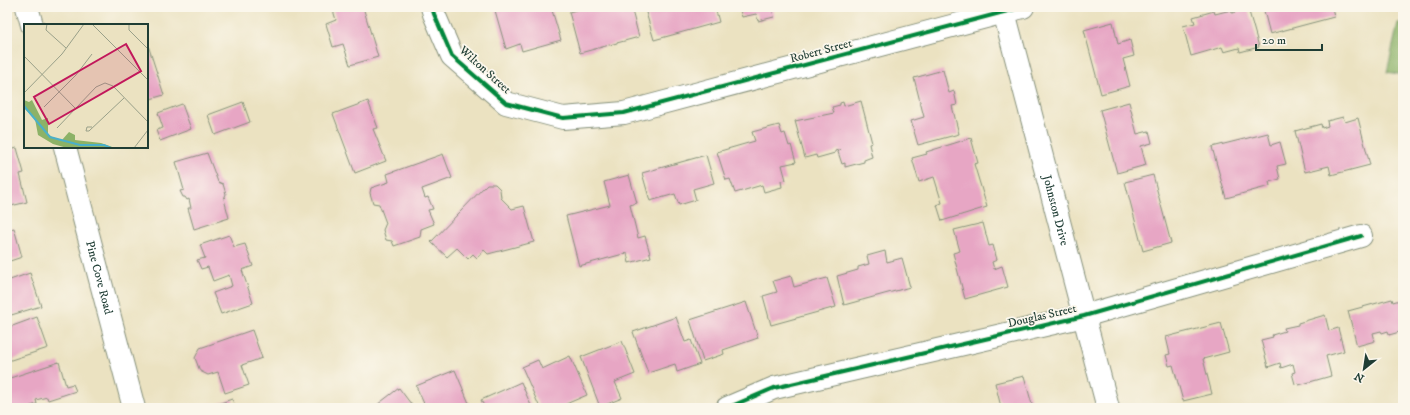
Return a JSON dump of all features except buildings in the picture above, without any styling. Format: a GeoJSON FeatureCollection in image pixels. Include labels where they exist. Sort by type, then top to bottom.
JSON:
{"type":"FeatureCollection","features":[{"type":"Feature","properties":{"kind":"street"},"geometry":{"type":"LineString","coordinates":[[27,7],[32,24]]}},
{"type":"Feature","properties":{"kind":"street","name":"Wilton Street"},"geometry":{"type":"LineString","coordinates":[[432,7],[452,56],[506,103],[562,118],[624,113]]}},
{"type":"Feature","properties":{"kind":"street","name":"Robert Street"},"geometry":{"type":"LineString","coordinates":[[624,113],[1013,10]]}},
{"type":"Feature","properties":{"kind":"street","name":"Johnston Drive"},"geometry":{"type":"LineString","coordinates":[[1013,10],[1084,316],[1108,408]]}},
{"type":"Feature","properties":{"kind":"street","name":"Pine Cove Road"},"geometry":{"type":"LineString","coordinates":[[64,148],[134,408]]}},
{"type":"Feature","properties":{"kind":"street","name":"Douglas Street"},"geometry":{"type":"LineString","coordinates":[[727,408],[774,388],[1084,316],[1361,236]]}},
{"type":"Feature","properties":{"kind":"green space"},"geometry":{"type":"Polygon","coordinates":[[[1403,22],[1403,75],[1387,72],[1398,23],[1403,22]]]}},
{"type":"Feature","properties":{"kind":"cycle path"},"geometry":{"type":"LineString","coordinates":[[432,7],[452,56],[506,103],[563,118],[624,113],[1023,7]]}},
{"type":"Feature","properties":{"kind":"cycle path"},"geometry":{"type":"LineString","coordinates":[[727,408],[774,388],[1084,316],[1361,236]]}}]}
